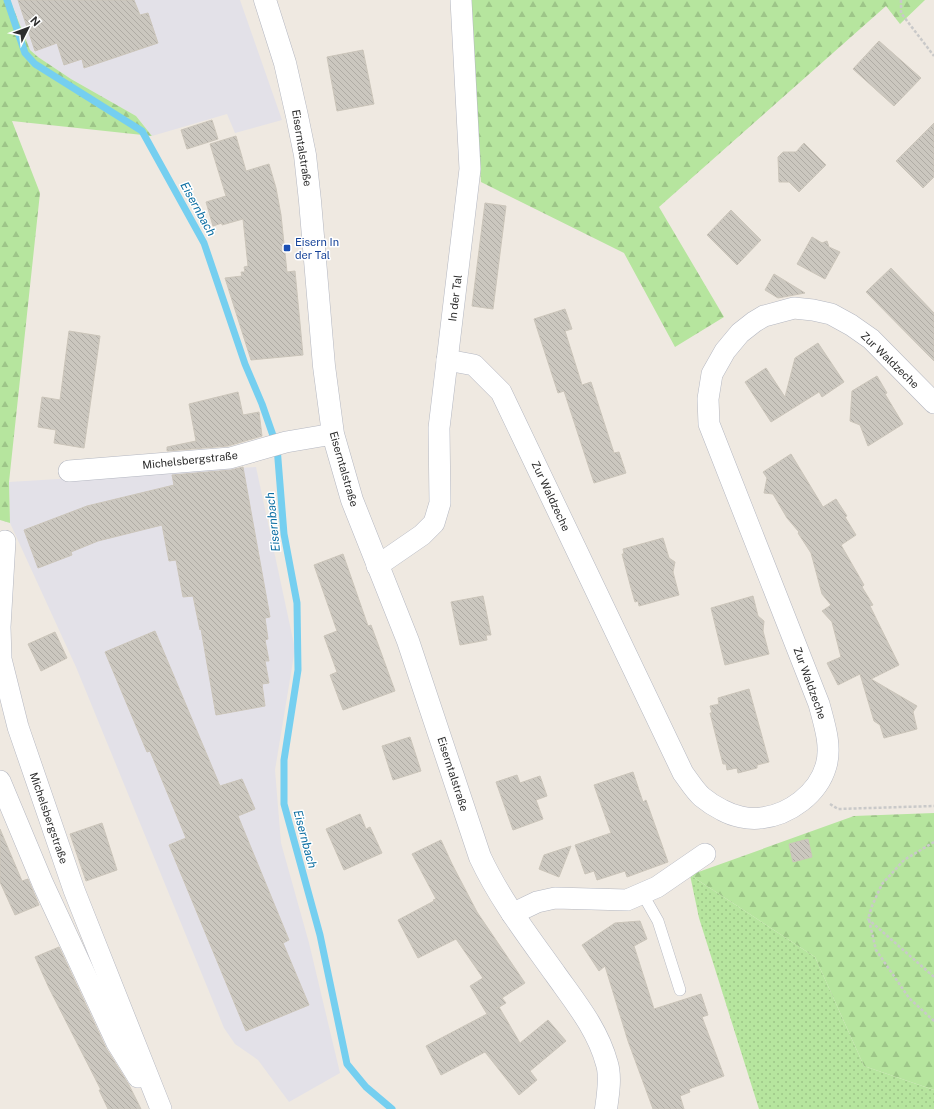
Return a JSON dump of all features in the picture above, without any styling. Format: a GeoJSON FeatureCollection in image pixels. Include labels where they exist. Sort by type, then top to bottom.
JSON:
{"type":"FeatureCollection","features":[{"type":"Feature","properties":{"kind":"main road","name":"Eiserntalstraße"},"geometry":{"type":"LineString","coordinates":[[265,0],[285,63],[305,155],[324,366],[333,434],[352,500],[408,641],[480,857],[512,914],[594,1030],[607,1065],[609,1091],[606,1109]]}},
{"type":"Feature","properties":{"kind":"street","name":"In der Tal"},"geometry":{"type":"LineString","coordinates":[[377,566],[422,536],[434,523],[440,504],[439,428],[470,169],[461,0]]}},
{"type":"Feature","properties":{"kind":"street","name":"Zur Waldzeche"},"geometry":{"type":"LineString","coordinates":[[446,360],[474,365],[501,392],[683,773],[701,796],[723,811],[742,817],[760,818],[787,811],[811,793],[819,782],[826,766],[828,736],[819,704],[709,424],[708,399],[712,374],[725,351],[740,333],[754,322],[764,316],[794,308],[813,310],[831,314],[851,325],[871,339],[934,403]]}},
{"type":"Feature","properties":{"kind":"street","name":"Michelsbergstraße"},"geometry":{"type":"LineString","coordinates":[[69,471],[230,458],[278,444],[333,434]]}},
{"type":"Feature","properties":{"kind":"street","name":"Michelsbergstraße"},"geometry":{"type":"LineString","coordinates":[[5,541],[0,627],[2,659],[18,727],[74,890],[161,1109]]}},
{"type":"Feature","properties":{"kind":"street"},"geometry":{"type":"LineString","coordinates":[[0,781],[37,871],[117,1044],[138,1077],[151,1082]]}},
{"type":"Feature","properties":{"kind":"street"},"geometry":{"type":"LineString","coordinates":[[512,914],[537,902],[555,898],[628,900],[657,887],[705,854]]}},
{"type":"Feature","properties":{"kind":"lane"},"geometry":{"type":"LineString","coordinates":[[642,893],[658,921],[680,990]]}},
{"type":"Feature","properties":{"kind":"path"},"geometry":{"type":"LineString","coordinates":[[901,0],[901,13],[934,56]]}},
{"type":"Feature","properties":{"kind":"path"},"geometry":{"type":"LineString","coordinates":[[811,793],[838,809],[934,806]]}},
{"type":"Feature","properties":{"kind":"path"},"geometry":{"type":"LineString","coordinates":[[934,842],[904,860],[882,884],[868,919],[876,950],[909,998],[934,1021]]}},
{"type":"Feature","properties":{"kind":"path"},"geometry":{"type":"LineString","coordinates":[[868,919],[934,977]]}},
{"type":"Feature","properties":{"kind":"shaded area"},"geometry":{"type":"Polygon","coordinates":[[[10,0],[240,0],[282,120],[235,133],[227,114],[152,136],[136,116],[71,79],[30,50],[10,0]]]}},
{"type":"Feature","properties":{"kind":"shaded area"},"geometry":{"type":"Polygon","coordinates":[[[256,467],[295,649],[275,770],[281,843],[309,943],[340,1073],[289,1102],[258,1060],[235,1044],[224,1028],[76,667],[10,523],[9,482],[256,467]]]}},
{"type":"Feature","properties":{"kind":"green space"},"geometry":{"type":"Polygon","coordinates":[[[0,0],[10,0],[30,50],[71,79],[136,116],[152,136],[12,121],[40,193],[9,482],[10,523],[0,520],[0,0]]]}},
{"type":"Feature","properties":{"kind":"green space"},"geometry":{"type":"Polygon","coordinates":[[[467,0],[925,0],[900,24],[886,6],[659,207],[724,317],[675,347],[624,253],[481,182],[467,0]]]}},
{"type":"Feature","properties":{"kind":"green space"},"geometry":{"type":"Polygon","coordinates":[[[934,813],[934,1090],[864,1066],[815,957],[690,875],[854,816],[934,813]]]}},
{"type":"Feature","properties":{"kind":"green space"},"geometry":{"type":"Polygon","coordinates":[[[690,875],[815,957],[864,1066],[934,1090],[934,1109],[759,1109],[699,918],[690,875]]]}},
{"type":"Feature","properties":{"kind":"building"},"geometry":{"type":"Polygon","coordinates":[[[18,0],[134,0],[140,15],[148,13],[158,43],[84,68],[82,59],[64,65],[57,43],[35,51],[18,0]]]}},
{"type":"Feature","properties":{"kind":"building"},"geometry":{"type":"Polygon","coordinates":[[[879,41],[921,78],[894,106],[853,69],[879,41]]]}},
{"type":"Feature","properties":{"kind":"building"},"geometry":{"type":"Polygon","coordinates":[[[363,50],[374,104],[337,111],[327,57],[363,50]]]}},
{"type":"Feature","properties":{"kind":"building"},"geometry":{"type":"Polygon","coordinates":[[[212,120],[218,139],[187,149],[181,130],[212,120]]]}},
{"type":"Feature","properties":{"kind":"building"},"geometry":{"type":"Polygon","coordinates":[[[934,123],[934,177],[923,188],[896,161],[934,123]]]}},
{"type":"Feature","properties":{"kind":"building"},"geometry":{"type":"Polygon","coordinates":[[[236,136],[246,171],[269,164],[276,188],[281,215],[287,272],[295,271],[303,355],[251,360],[225,278],[242,276],[241,272],[245,272],[244,267],[248,266],[243,219],[213,226],[206,202],[226,196],[210,144],[236,136]]]}},
{"type":"Feature","properties":{"kind":"building"},"geometry":{"type":"Polygon","coordinates":[[[804,143],[826,165],[799,192],[789,182],[779,182],[778,157],[783,152],[796,152],[804,143]]]}},
{"type":"Feature","properties":{"kind":"building"},"geometry":{"type":"Polygon","coordinates":[[[485,203],[506,206],[493,309],[472,306],[485,203]]]}},
{"type":"Feature","properties":{"kind":"building"},"geometry":{"type":"Polygon","coordinates":[[[731,210],[761,240],[737,265],[707,235],[731,210]]]}},
{"type":"Feature","properties":{"kind":"building"},"geometry":{"type":"Polygon","coordinates":[[[812,237],[822,243],[827,241],[829,247],[840,252],[825,279],[797,264],[812,237]]]}},
{"type":"Feature","properties":{"kind":"building"},"geometry":{"type":"Polygon","coordinates":[[[891,268],[934,313],[934,361],[866,292],[891,268]]]}},
{"type":"Feature","properties":{"kind":"building"},"geometry":{"type":"Polygon","coordinates":[[[774,274],[805,293],[778,298],[765,290],[774,274]]]}},
{"type":"Feature","properties":{"kind":"building"},"geometry":{"type":"Polygon","coordinates":[[[565,309],[572,329],[565,331],[582,385],[591,382],[614,453],[619,452],[626,473],[594,483],[564,391],[558,393],[534,319],[565,309]]]}},
{"type":"Feature","properties":{"kind":"building"},"geometry":{"type":"Polygon","coordinates":[[[69,331],[100,336],[84,448],[54,443],[56,430],[38,427],[42,397],[60,400],[69,331]]]}},
{"type":"Feature","properties":{"kind":"building"},"geometry":{"type":"Polygon","coordinates":[[[818,343],[844,382],[822,397],[819,392],[771,422],[745,382],[766,368],[785,397],[795,358],[818,343]]]}},
{"type":"Feature","properties":{"kind":"building"},"geometry":{"type":"Polygon","coordinates":[[[877,376],[887,393],[885,394],[903,424],[868,446],[860,425],[850,421],[852,391],[877,376]]]}},
{"type":"Feature","properties":{"kind":"building"},"geometry":{"type":"Polygon","coordinates":[[[238,392],[243,415],[259,412],[262,436],[228,446],[167,451],[167,447],[196,441],[189,404],[238,392]]]}},
{"type":"Feature","properties":{"kind":"building"},"geometry":{"type":"Polygon","coordinates":[[[791,454],[823,507],[836,499],[847,516],[845,517],[856,535],[841,545],[864,585],[862,587],[873,605],[870,606],[899,665],[871,679],[917,706],[913,712],[917,729],[884,738],[880,725],[874,721],[860,674],[838,685],[827,663],[841,657],[832,622],[822,611],[831,605],[822,594],[811,553],[798,533],[799,532],[787,518],[773,494],[764,493],[767,478],[763,472],[791,454]]]}},
{"type":"Feature","properties":{"kind":"building"},"geometry":{"type":"Polygon","coordinates":[[[243,467],[270,617],[265,618],[268,639],[265,640],[269,661],[265,661],[269,683],[262,684],[265,706],[216,715],[201,629],[200,630],[193,596],[183,597],[176,560],[169,561],[162,525],[98,541],[71,552],[72,555],[38,568],[24,530],[87,506],[174,485],[172,475],[231,470],[243,467]]]}},
{"type":"Feature","properties":{"kind":"building"},"geometry":{"type":"Polygon","coordinates":[[[663,538],[669,558],[675,562],[673,572],[679,595],[639,606],[638,601],[635,602],[631,588],[622,554],[624,554],[623,549],[663,538]]]}},
{"type":"Feature","properties":{"kind":"building"},"geometry":{"type":"Polygon","coordinates":[[[343,554],[368,626],[371,625],[395,691],[343,710],[330,675],[337,672],[324,636],[337,631],[314,565],[343,554]]]}},
{"type":"Feature","properties":{"kind":"building"},"geometry":{"type":"Polygon","coordinates":[[[483,596],[491,635],[486,635],[487,640],[460,645],[451,602],[483,596]]]}},
{"type":"Feature","properties":{"kind":"building"},"geometry":{"type":"Polygon","coordinates":[[[753,596],[758,616],[764,621],[763,631],[769,654],[725,665],[711,608],[753,596]]]}},
{"type":"Feature","properties":{"kind":"building"},"geometry":{"type":"Polygon","coordinates":[[[155,631],[220,786],[242,779],[255,809],[238,816],[289,940],[283,943],[309,1005],[246,1031],[169,845],[186,838],[150,751],[147,752],[105,652],[155,631]]]}},
{"type":"Feature","properties":{"kind":"building"},"geometry":{"type":"Polygon","coordinates":[[[55,632],[67,658],[41,671],[28,644],[55,632]]]}},
{"type":"Feature","properties":{"kind":"building"},"geometry":{"type":"Polygon","coordinates":[[[749,689],[769,762],[757,765],[757,768],[738,773],[737,768],[727,770],[726,764],[723,764],[710,713],[712,713],[710,706],[719,704],[718,698],[749,689]]]}},
{"type":"Feature","properties":{"kind":"building"},"geometry":{"type":"Polygon","coordinates":[[[410,737],[421,771],[393,780],[382,746],[410,737]]]}},
{"type":"Feature","properties":{"kind":"building"},"geometry":{"type":"Polygon","coordinates":[[[633,772],[643,802],[646,800],[668,862],[627,877],[625,871],[597,880],[594,871],[585,874],[575,845],[611,833],[594,785],[633,772]]]}},
{"type":"Feature","properties":{"kind":"building"},"geometry":{"type":"Polygon","coordinates":[[[517,775],[520,783],[540,776],[547,796],[536,800],[543,819],[513,830],[496,782],[517,775]]]}},
{"type":"Feature","properties":{"kind":"building"},"geometry":{"type":"Polygon","coordinates":[[[360,814],[366,829],[370,827],[382,853],[344,870],[326,829],[360,814]]]}},
{"type":"Feature","properties":{"kind":"building"},"geometry":{"type":"Polygon","coordinates":[[[102,823],[117,870],[86,881],[70,834],[102,823]]]}},
{"type":"Feature","properties":{"kind":"building"},"geometry":{"type":"Polygon","coordinates":[[[0,829],[22,881],[28,879],[39,905],[15,915],[0,882],[0,829]]]}},
{"type":"Feature","properties":{"kind":"building"},"geometry":{"type":"Polygon","coordinates":[[[808,839],[812,857],[793,862],[789,844],[808,839]]]}},
{"type":"Feature","properties":{"kind":"building"},"geometry":{"type":"Polygon","coordinates":[[[441,840],[477,912],[525,983],[502,998],[506,1003],[499,1007],[520,1043],[548,1020],[566,1041],[530,1071],[537,1080],[519,1095],[485,1052],[441,1075],[426,1046],[487,1014],[470,986],[483,978],[456,939],[418,958],[398,920],[436,899],[412,854],[441,840]]]}},
{"type":"Feature","properties":{"kind":"building"},"geometry":{"type":"Polygon","coordinates":[[[571,846],[559,877],[539,869],[544,855],[571,846]]]}},
{"type":"Feature","properties":{"kind":"building"},"geometry":{"type":"Polygon","coordinates":[[[640,921],[647,939],[634,946],[654,1009],[701,994],[708,1015],[702,1017],[724,1076],[689,1089],[690,1092],[680,1096],[684,1109],[653,1109],[628,1041],[605,966],[599,971],[582,945],[615,923],[640,921]]]}},
{"type":"Feature","properties":{"kind":"building"},"geometry":{"type":"Polygon","coordinates":[[[59,947],[106,1048],[129,1085],[141,1109],[108,1109],[99,1090],[101,1090],[49,988],[35,957],[59,947]]]}},
{"type":"Feature","properties":{"kind":"waterway","name":"Eisernbach"},"geometry":{"type":"LineString","coordinates":[[7,0],[25,53],[35,64],[142,131],[204,243],[245,364],[262,404],[277,447],[284,534],[297,603],[298,670],[284,760],[284,804],[320,935],[347,1064],[366,1087],[392,1109]]}},
{"type":"Feature","properties":{"kind":"place","name":"Eisern In der Tal"},"geometry":{"type":"Point","coordinates":[287,248]}}]}
